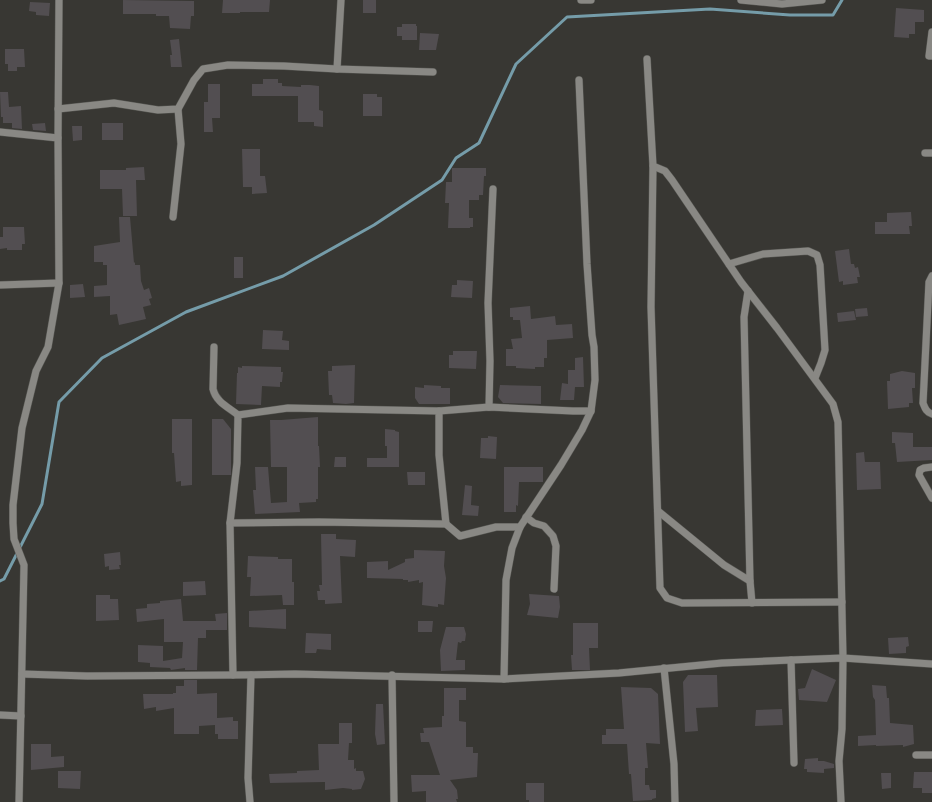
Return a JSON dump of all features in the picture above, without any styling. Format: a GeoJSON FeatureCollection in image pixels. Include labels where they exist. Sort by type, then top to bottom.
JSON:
{"type":"FeatureCollection","features":[{"type":"Feature","properties":{"kind":"street"},"geometry":{"type":"LineString","coordinates":[[19,802],[24,565],[14,539],[13,505],[22,428],[36,371],[48,347],[59,283],[59,0]]}},
{"type":"Feature","properties":{"kind":"street"},"geometry":{"type":"LineString","coordinates":[[337,69],[341,0]]}},
{"type":"Feature","properties":{"kind":"street"},"geometry":{"type":"LineString","coordinates":[[581,0],[591,0]]}},
{"type":"Feature","properties":{"kind":"street"},"geometry":{"type":"LineString","coordinates":[[742,0],[782,4],[822,0]]}},
{"type":"Feature","properties":{"kind":"street"},"geometry":{"type":"LineString","coordinates":[[932,32],[929,56],[932,56]]}},
{"type":"Feature","properties":{"kind":"street"},"geometry":{"type":"LineString","coordinates":[[647,59],[653,166],[651,307],[660,588],[667,598],[682,603],[842,602]]}},
{"type":"Feature","properties":{"kind":"street"},"geometry":{"type":"LineString","coordinates":[[173,217],[181,144],[178,109],[194,80],[203,69],[228,65],[433,72]]}},
{"type":"Feature","properties":{"kind":"street"},"geometry":{"type":"LineString","coordinates":[[504,679],[506,580],[512,548],[520,527],[561,466],[582,430],[591,411],[595,380],[594,347],[587,264],[580,80]]}},
{"type":"Feature","properties":{"kind":"street"},"geometry":{"type":"LineString","coordinates":[[58,109],[114,103],[158,110],[178,109]]}},
{"type":"Feature","properties":{"kind":"street"},"geometry":{"type":"LineString","coordinates":[[0,132],[58,138]]}},
{"type":"Feature","properties":{"kind":"street"},"geometry":{"type":"LineString","coordinates":[[653,166],[665,171],[672,180],[748,291],[834,404],[838,422],[843,658],[840,760],[841,802]]}},
{"type":"Feature","properties":{"kind":"street"},"geometry":{"type":"LineString","coordinates":[[489,407],[490,361],[488,303],[493,189]]}},
{"type":"Feature","properties":{"kind":"street"},"geometry":{"type":"LineString","coordinates":[[729,264],[764,254],[808,251],[817,255],[820,265],[825,350],[815,378]]}},
{"type":"Feature","properties":{"kind":"street"},"geometry":{"type":"LineString","coordinates":[[932,276],[929,282],[929,344],[923,402],[928,413],[932,414]]}},
{"type":"Feature","properties":{"kind":"street"},"geometry":{"type":"LineString","coordinates":[[0,285],[59,283]]}},
{"type":"Feature","properties":{"kind":"street"},"geometry":{"type":"LineString","coordinates":[[748,291],[744,317],[750,581],[752,603]]}},
{"type":"Feature","properties":{"kind":"street"},"geometry":{"type":"LineString","coordinates":[[214,347],[214,396],[238,415],[288,408],[439,411],[489,407],[591,411]]}},
{"type":"Feature","properties":{"kind":"street"},"geometry":{"type":"LineString","coordinates":[[439,411],[439,455],[446,524]]}},
{"type":"Feature","properties":{"kind":"street"},"geometry":{"type":"LineString","coordinates":[[233,675],[230,523],[237,463],[238,415]]}},
{"type":"Feature","properties":{"kind":"street"},"geometry":{"type":"LineString","coordinates":[[932,467],[920,470],[919,475],[932,498]]}},
{"type":"Feature","properties":{"kind":"street"},"geometry":{"type":"LineString","coordinates":[[658,511],[724,565],[750,581]]}},
{"type":"Feature","properties":{"kind":"street"},"geometry":{"type":"LineString","coordinates":[[526,517],[534,523],[544,526],[553,536],[556,546],[554,588]]}},
{"type":"Feature","properties":{"kind":"street"},"geometry":{"type":"LineString","coordinates":[[230,523],[318,522],[446,524],[460,536],[496,527],[520,527]]}},
{"type":"Feature","properties":{"kind":"street"},"geometry":{"type":"LineString","coordinates":[[22,674],[87,676],[295,674],[392,675],[504,679],[619,673],[664,668],[791,660],[843,658],[932,664]]}},
{"type":"Feature","properties":{"kind":"street"},"geometry":{"type":"LineString","coordinates":[[791,660],[794,763]]}},
{"type":"Feature","properties":{"kind":"street"},"geometry":{"type":"LineString","coordinates":[[664,668],[674,764],[675,802]]}},
{"type":"Feature","properties":{"kind":"street"},"geometry":{"type":"LineString","coordinates":[[250,802],[248,778],[251,675]]}},
{"type":"Feature","properties":{"kind":"street"},"geometry":{"type":"LineString","coordinates":[[392,675],[394,802]]}},
{"type":"Feature","properties":{"kind":"street"},"geometry":{"type":"LineString","coordinates":[[0,714],[21,716]]}},
{"type":"Feature","properties":{"kind":"street"},"geometry":{"type":"LineString","coordinates":[[916,755],[932,755]]}},
{"type":"Feature","properties":{"kind":"building"},"geometry":{"type":"Polygon","coordinates":[[[123,0],[194,1],[194,16],[191,16],[190,29],[170,28],[169,16],[156,16],[156,14],[123,14],[123,0]]]}},
{"type":"Feature","properties":{"kind":"building"},"geometry":{"type":"Polygon","coordinates":[[[223,0],[270,0],[269,12],[222,13],[223,0]]]}},
{"type":"Feature","properties":{"kind":"building"},"geometry":{"type":"Polygon","coordinates":[[[363,0],[376,0],[376,13],[363,13],[363,0]]]}},
{"type":"Feature","properties":{"kind":"building"},"geometry":{"type":"Polygon","coordinates":[[[30,2],[50,3],[49,16],[36,15],[36,12],[29,11],[30,2]]]}},
{"type":"Feature","properties":{"kind":"building"},"geometry":{"type":"Polygon","coordinates":[[[896,8],[924,10],[924,22],[915,22],[915,34],[909,34],[909,38],[894,37],[896,8]]]}},
{"type":"Feature","properties":{"kind":"building"},"geometry":{"type":"Polygon","coordinates":[[[402,24],[416,24],[417,40],[402,40],[402,36],[397,36],[397,27],[402,27],[402,24]]]}},
{"type":"Feature","properties":{"kind":"building"},"geometry":{"type":"Polygon","coordinates":[[[420,33],[439,34],[436,50],[419,50],[420,33]]]}},
{"type":"Feature","properties":{"kind":"building"},"geometry":{"type":"Polygon","coordinates":[[[179,39],[182,67],[171,67],[170,55],[172,55],[170,40],[179,39]]]}},
{"type":"Feature","properties":{"kind":"building"},"geometry":{"type":"Polygon","coordinates":[[[5,49],[24,49],[25,67],[17,67],[17,71],[8,71],[8,64],[5,64],[5,49]]]}},
{"type":"Feature","properties":{"kind":"building"},"geometry":{"type":"Polygon","coordinates":[[[263,79],[278,79],[278,83],[282,83],[282,86],[319,86],[319,110],[323,111],[323,127],[314,126],[314,122],[298,122],[298,96],[252,96],[252,84],[263,84],[263,79]]]}},
{"type":"Feature","properties":{"kind":"building"},"geometry":{"type":"Polygon","coordinates":[[[208,84],[220,84],[220,118],[212,118],[213,132],[204,132],[204,102],[208,102],[208,84]]]}},
{"type":"Feature","properties":{"kind":"building"},"geometry":{"type":"Polygon","coordinates":[[[0,92],[8,92],[9,107],[21,106],[22,129],[12,128],[12,123],[3,123],[3,117],[1,117],[0,92]]]}},
{"type":"Feature","properties":{"kind":"building"},"geometry":{"type":"Polygon","coordinates":[[[363,94],[377,94],[377,97],[382,97],[382,116],[363,116],[363,94]]]}},
{"type":"Feature","properties":{"kind":"building"},"geometry":{"type":"Polygon","coordinates":[[[45,123],[46,131],[33,130],[32,124],[45,123]]]}},
{"type":"Feature","properties":{"kind":"building"},"geometry":{"type":"Polygon","coordinates":[[[102,123],[123,123],[123,140],[102,140],[102,123]]]}},
{"type":"Feature","properties":{"kind":"building"},"geometry":{"type":"Polygon","coordinates":[[[72,126],[82,126],[82,140],[73,141],[72,126]]]}},
{"type":"Feature","properties":{"kind":"building"},"geometry":{"type":"Polygon","coordinates":[[[242,149],[260,149],[260,176],[265,176],[267,193],[252,194],[252,187],[243,187],[242,149]]]}},
{"type":"Feature","properties":{"kind":"building"},"geometry":{"type":"Polygon","coordinates":[[[144,167],[145,180],[136,180],[137,216],[123,216],[122,189],[100,189],[100,170],[126,170],[126,168],[144,167]]]}},
{"type":"Feature","properties":{"kind":"building"},"geometry":{"type":"Polygon","coordinates":[[[452,168],[486,168],[483,195],[479,195],[479,200],[469,200],[469,218],[473,218],[473,227],[470,228],[448,228],[449,203],[445,203],[446,182],[452,182],[452,168]]]}},
{"type":"Feature","properties":{"kind":"building"},"geometry":{"type":"Polygon","coordinates":[[[911,212],[912,226],[909,226],[910,234],[875,234],[875,222],[887,222],[887,213],[911,212]]]}},
{"type":"Feature","properties":{"kind":"building"},"geometry":{"type":"Polygon","coordinates":[[[119,217],[130,217],[134,263],[135,262],[135,265],[140,265],[141,281],[144,290],[149,288],[152,298],[149,299],[151,305],[143,307],[146,319],[119,325],[117,314],[110,315],[110,296],[94,297],[94,286],[107,285],[107,265],[103,265],[103,262],[94,262],[94,246],[120,242],[119,217]]]}},
{"type":"Feature","properties":{"kind":"building"},"geometry":{"type":"Polygon","coordinates":[[[3,227],[24,227],[25,244],[22,244],[22,250],[7,250],[7,248],[0,249],[0,237],[3,237],[3,227]]]}},
{"type":"Feature","properties":{"kind":"building"},"geometry":{"type":"Polygon","coordinates":[[[849,249],[851,264],[854,264],[855,268],[858,267],[860,277],[857,277],[858,283],[843,285],[843,281],[839,282],[835,251],[849,249]]]}},
{"type":"Feature","properties":{"kind":"building"},"geometry":{"type":"Polygon","coordinates":[[[234,257],[243,257],[243,278],[234,278],[234,257]]]}},
{"type":"Feature","properties":{"kind":"building"},"geometry":{"type":"Polygon","coordinates":[[[457,280],[473,281],[472,298],[451,297],[452,285],[457,285],[457,280]]]}},
{"type":"Feature","properties":{"kind":"building"},"geometry":{"type":"Polygon","coordinates":[[[83,284],[85,297],[70,298],[70,285],[83,284]]]}},
{"type":"Feature","properties":{"kind":"building"},"geometry":{"type":"Polygon","coordinates":[[[530,306],[531,319],[555,316],[556,325],[572,324],[573,338],[547,340],[547,358],[544,358],[544,367],[535,367],[535,369],[506,366],[506,349],[513,349],[511,339],[522,338],[520,320],[513,320],[513,317],[510,317],[510,308],[530,306]]]}},
{"type":"Feature","properties":{"kind":"building"},"geometry":{"type":"Polygon","coordinates":[[[867,308],[868,316],[856,317],[855,309],[867,308]]]}},
{"type":"Feature","properties":{"kind":"building"},"geometry":{"type":"Polygon","coordinates":[[[854,311],[856,320],[838,322],[837,313],[854,311]]]}},
{"type":"Feature","properties":{"kind":"building"},"geometry":{"type":"Polygon","coordinates":[[[263,330],[283,331],[282,340],[289,341],[289,350],[262,349],[263,330]]]}},
{"type":"Feature","properties":{"kind":"building"},"geometry":{"type":"Polygon","coordinates":[[[453,351],[477,351],[476,369],[449,368],[449,355],[453,355],[453,351]]]}},
{"type":"Feature","properties":{"kind":"building"},"geometry":{"type":"Polygon","coordinates":[[[583,357],[584,387],[575,387],[574,400],[560,400],[562,383],[568,384],[568,370],[575,370],[575,358],[583,357]]]}},
{"type":"Feature","properties":{"kind":"building"},"geometry":{"type":"Polygon","coordinates":[[[355,365],[354,403],[333,403],[332,395],[329,395],[328,371],[332,371],[332,366],[355,365]]]}},
{"type":"Feature","properties":{"kind":"building"},"geometry":{"type":"Polygon","coordinates":[[[242,366],[281,367],[281,372],[283,372],[280,387],[262,386],[261,405],[236,404],[237,373],[238,367],[242,368],[242,366]]]}},
{"type":"Feature","properties":{"kind":"building"},"geometry":{"type":"Polygon","coordinates":[[[902,371],[915,373],[915,388],[912,388],[913,403],[909,403],[909,407],[888,409],[887,381],[890,381],[890,374],[902,371]]]}},
{"type":"Feature","properties":{"kind":"building"},"geometry":{"type":"Polygon","coordinates":[[[424,385],[450,388],[450,404],[419,404],[415,398],[415,387],[424,388],[424,385]]]}},
{"type":"Feature","properties":{"kind":"building"},"geometry":{"type":"Polygon","coordinates":[[[500,385],[541,386],[541,404],[503,403],[498,397],[500,385]]]}},
{"type":"Feature","properties":{"kind":"building"},"geometry":{"type":"Polygon","coordinates":[[[318,417],[320,467],[318,467],[318,499],[316,499],[316,502],[299,503],[300,512],[255,514],[253,490],[256,490],[255,467],[268,467],[271,503],[287,502],[287,467],[271,467],[270,420],[318,417]]]}},
{"type":"Feature","properties":{"kind":"building"},"geometry":{"type":"Polygon","coordinates":[[[172,419],[192,419],[192,485],[181,486],[181,481],[176,482],[174,453],[172,453],[172,419]]]}},
{"type":"Feature","properties":{"kind":"building"},"geometry":{"type":"Polygon","coordinates":[[[212,419],[223,419],[231,429],[231,475],[212,475],[212,419]]]}},
{"type":"Feature","properties":{"kind":"building"},"geometry":{"type":"Polygon","coordinates":[[[385,429],[399,432],[399,467],[367,467],[367,458],[387,458],[385,429]]]}},
{"type":"Feature","properties":{"kind":"building"},"geometry":{"type":"Polygon","coordinates":[[[892,432],[913,433],[913,447],[932,447],[932,460],[897,462],[895,443],[892,443],[892,432]]]}},
{"type":"Feature","properties":{"kind":"building"},"geometry":{"type":"Polygon","coordinates":[[[488,436],[497,437],[496,459],[480,458],[481,438],[488,438],[488,436]]]}},
{"type":"Feature","properties":{"kind":"building"},"geometry":{"type":"Polygon","coordinates":[[[864,452],[865,462],[880,462],[881,489],[857,490],[856,453],[864,452]]]}},
{"type":"Feature","properties":{"kind":"building"},"geometry":{"type":"Polygon","coordinates":[[[335,457],[346,457],[346,467],[334,467],[335,457]]]}},
{"type":"Feature","properties":{"kind":"building"},"geometry":{"type":"Polygon","coordinates":[[[504,467],[543,467],[543,482],[519,482],[518,506],[516,505],[516,512],[504,512],[504,467]]]}},
{"type":"Feature","properties":{"kind":"building"},"geometry":{"type":"Polygon","coordinates":[[[407,472],[425,472],[425,485],[408,485],[407,472]]]}},
{"type":"Feature","properties":{"kind":"building"},"geometry":{"type":"Polygon","coordinates":[[[465,485],[472,486],[471,505],[479,506],[478,516],[462,515],[465,485]]]}},
{"type":"Feature","properties":{"kind":"building"},"geometry":{"type":"Polygon","coordinates":[[[321,534],[336,534],[336,539],[356,540],[355,557],[340,556],[342,603],[325,604],[325,600],[318,600],[317,591],[320,591],[319,585],[322,585],[321,534]]]}},
{"type":"Feature","properties":{"kind":"building"},"geometry":{"type":"Polygon","coordinates":[[[414,550],[445,551],[444,566],[446,578],[444,605],[438,604],[438,607],[422,605],[423,582],[419,583],[419,580],[408,582],[408,580],[403,579],[367,578],[367,562],[388,561],[388,570],[405,562],[405,559],[414,558],[414,550]]]}},
{"type":"Feature","properties":{"kind":"building"},"geometry":{"type":"Polygon","coordinates":[[[120,552],[120,569],[109,570],[109,566],[105,567],[104,554],[120,552]]]}},
{"type":"Feature","properties":{"kind":"building"},"geometry":{"type":"Polygon","coordinates":[[[248,556],[292,559],[294,605],[283,605],[282,595],[250,596],[251,577],[247,577],[248,556]]]}},
{"type":"Feature","properties":{"kind":"building"},"geometry":{"type":"Polygon","coordinates":[[[205,581],[206,595],[183,596],[183,582],[205,581]]]}},
{"type":"Feature","properties":{"kind":"building"},"geometry":{"type":"Polygon","coordinates":[[[529,594],[559,596],[560,607],[558,618],[527,615],[530,604],[529,594]]]}},
{"type":"Feature","properties":{"kind":"building"},"geometry":{"type":"Polygon","coordinates":[[[96,595],[110,595],[110,599],[118,599],[119,620],[96,621],[96,595]]]}},
{"type":"Feature","properties":{"kind":"building"},"geometry":{"type":"Polygon","coordinates":[[[181,599],[183,621],[216,621],[215,614],[227,613],[227,630],[206,630],[206,638],[198,638],[197,670],[185,670],[185,668],[171,670],[170,668],[150,667],[150,663],[138,662],[138,645],[163,646],[163,661],[182,658],[183,642],[164,642],[164,619],[137,622],[136,609],[147,608],[147,604],[160,603],[160,601],[181,599]]]}},
{"type":"Feature","properties":{"kind":"building"},"geometry":{"type":"Polygon","coordinates":[[[286,609],[286,629],[249,627],[249,611],[286,609]]]}},
{"type":"Feature","properties":{"kind":"building"},"geometry":{"type":"Polygon","coordinates":[[[418,621],[433,621],[432,632],[418,632],[418,621]]]}},
{"type":"Feature","properties":{"kind":"building"},"geometry":{"type":"Polygon","coordinates":[[[573,623],[598,623],[598,648],[589,648],[590,670],[572,670],[571,655],[573,655],[573,623]]]}},
{"type":"Feature","properties":{"kind":"building"},"geometry":{"type":"Polygon","coordinates":[[[446,627],[464,627],[466,634],[465,641],[462,641],[461,643],[458,642],[456,660],[465,660],[465,670],[441,671],[440,650],[446,627]]]}},
{"type":"Feature","properties":{"kind":"building"},"geometry":{"type":"Polygon","coordinates":[[[306,633],[331,634],[331,650],[317,649],[316,653],[305,653],[306,633]]]}},
{"type":"Feature","properties":{"kind":"building"},"geometry":{"type":"Polygon","coordinates":[[[908,637],[909,646],[906,647],[906,653],[889,654],[888,638],[908,637]]]}},
{"type":"Feature","properties":{"kind":"building"},"geometry":{"type":"Polygon","coordinates":[[[812,669],[836,680],[827,702],[799,700],[798,689],[805,688],[812,669]]]}},
{"type":"Feature","properties":{"kind":"building"},"geometry":{"type":"Polygon","coordinates":[[[688,675],[717,675],[718,707],[696,708],[698,731],[685,732],[683,682],[688,675]]]}},
{"type":"Feature","properties":{"kind":"building"},"geometry":{"type":"Polygon","coordinates":[[[184,680],[197,680],[197,694],[217,693],[217,718],[233,717],[233,721],[238,721],[238,739],[218,739],[218,734],[215,734],[215,725],[199,726],[199,734],[174,734],[174,708],[156,711],[156,707],[144,709],[143,694],[176,693],[176,686],[184,686],[184,680]]]}},
{"type":"Feature","properties":{"kind":"building"},"geometry":{"type":"Polygon","coordinates":[[[872,685],[886,686],[887,698],[889,698],[890,723],[913,725],[914,744],[903,747],[903,745],[858,746],[858,736],[876,735],[875,700],[873,697],[872,685]]]}},
{"type":"Feature","properties":{"kind":"building"},"geometry":{"type":"Polygon","coordinates":[[[621,687],[651,688],[658,694],[660,744],[646,743],[648,768],[645,768],[645,785],[649,785],[650,790],[656,790],[656,798],[652,800],[633,801],[627,744],[602,744],[602,735],[606,735],[606,729],[624,729],[621,687]]]}},
{"type":"Feature","properties":{"kind":"building"},"geometry":{"type":"Polygon","coordinates":[[[444,688],[466,688],[466,700],[459,700],[459,721],[466,722],[466,747],[473,747],[473,753],[478,753],[477,777],[450,780],[457,790],[457,802],[426,802],[426,791],[412,792],[411,775],[440,775],[429,742],[421,742],[420,733],[424,733],[423,728],[442,727],[442,716],[444,716],[444,688]]]}},
{"type":"Feature","properties":{"kind":"building"},"geometry":{"type":"Polygon","coordinates":[[[376,704],[383,704],[385,744],[377,745],[375,734],[376,704]]]}},
{"type":"Feature","properties":{"kind":"building"},"geometry":{"type":"Polygon","coordinates":[[[782,709],[783,725],[755,726],[756,710],[782,709]]]}},
{"type":"Feature","properties":{"kind":"building"},"geometry":{"type":"Polygon","coordinates":[[[339,723],[352,723],[352,743],[349,743],[348,760],[354,760],[354,769],[356,768],[356,771],[363,771],[365,779],[361,789],[352,790],[343,788],[325,790],[325,782],[270,783],[269,774],[297,773],[297,771],[319,770],[318,744],[339,744],[339,723]]]}},
{"type":"Feature","properties":{"kind":"building"},"geometry":{"type":"Polygon","coordinates":[[[31,744],[51,744],[51,757],[64,756],[64,767],[31,770],[31,744]]]}},
{"type":"Feature","properties":{"kind":"building"},"geometry":{"type":"Polygon","coordinates":[[[818,758],[818,761],[834,764],[834,768],[824,769],[824,773],[807,772],[807,769],[804,769],[805,759],[818,758]]]}},
{"type":"Feature","properties":{"kind":"building"},"geometry":{"type":"Polygon","coordinates":[[[58,771],[81,771],[80,789],[58,788],[58,771]]]}},
{"type":"Feature","properties":{"kind":"building"},"geometry":{"type":"Polygon","coordinates":[[[914,772],[932,772],[932,793],[922,793],[922,788],[913,788],[914,772]]]}},
{"type":"Feature","properties":{"kind":"building"},"geometry":{"type":"Polygon","coordinates":[[[881,773],[891,773],[891,788],[882,789],[881,773]]]}},
{"type":"Feature","properties":{"kind":"building"},"geometry":{"type":"Polygon","coordinates":[[[526,783],[544,783],[544,802],[529,802],[529,800],[526,800],[526,783]]]}},
{"type":"Feature","properties":{"kind":"waterway"},"geometry":{"type":"LineString","coordinates":[[0,581],[4,579],[42,504],[59,402],[102,358],[186,312],[283,276],[374,225],[442,180],[456,158],[479,143],[516,64],[567,17],[710,9],[790,15],[833,15],[842,0]]}}]}
